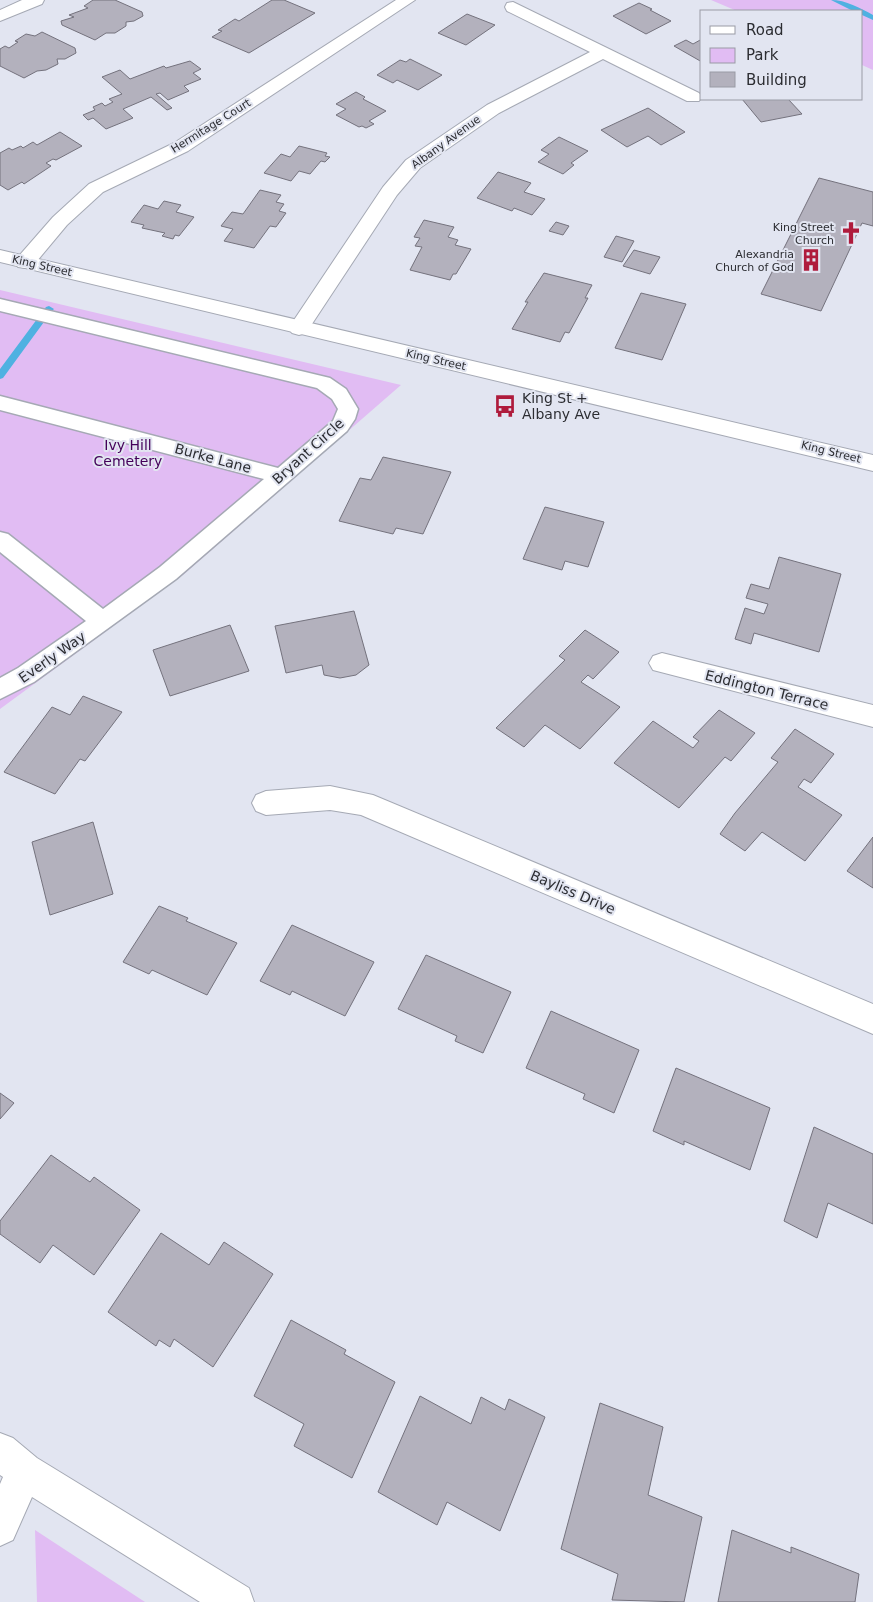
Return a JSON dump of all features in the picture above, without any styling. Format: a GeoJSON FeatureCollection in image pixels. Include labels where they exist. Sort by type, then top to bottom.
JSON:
{"type":"FeatureCollection","features":[{"type":"Feature","properties":{"kind":"street"},"geometry":{"type":"LineString","coordinates":[[0,16],[36,0]]}},
{"type":"Feature","properties":{"kind":"street","name":"Hermitage Court"},"geometry":{"type":"LineString","coordinates":[[25,262],[60,221],[96,188],[181,147],[407,0]]}},
{"type":"Feature","properties":{"kind":"street"},"geometry":{"type":"LineString","coordinates":[[513,7],[601,53],[693,97]]}},
{"type":"Feature","properties":{"kind":"street","name":"Albany Avenue"},"geometry":{"type":"LineString","coordinates":[[299,328],[390,191],[413,164],[493,109],[601,53]]}},
{"type":"Feature","properties":{"kind":"street","name":"King Street"},"geometry":{"type":"LineString","coordinates":[[0,256],[873,463]]}},
{"type":"Feature","properties":{"kind":"street","name":"Eddington Terrace"},"geometry":{"type":"LineString","coordinates":[[662,663],[873,716]]}},
{"type":"Feature","properties":{"kind":"street","name":"Bayliss Drive"},"geometry":{"type":"LineString","coordinates":[[266,803],[330,798],[363,802],[873,1019]]}},
{"type":"Feature","properties":{"kind":"street"},"geometry":{"type":"LineString","coordinates":[[0,1527],[12,1461],[235,1602]]}},
{"type":"Feature","properties":{"kind":"lane","name":"Bryant Circle"},"geometry":{"type":"LineString","coordinates":[[0,305],[319,382],[332,388],[347,406],[345,419],[281,476],[156,584],[102,621]]}},
{"type":"Feature","properties":{"kind":"lane","name":"Burke Lane"},"geometry":{"type":"LineString","coordinates":[[0,402],[281,476]]}},
{"type":"Feature","properties":{"kind":"lane"},"geometry":{"type":"LineString","coordinates":[[0,540],[102,621]]}},
{"type":"Feature","properties":{"kind":"lane","name":"Everly Way"},"geometry":{"type":"LineString","coordinates":[[0,689],[26,676],[102,621]]}},
{"type":"Feature","properties":{"kind":"green space"},"geometry":{"type":"Polygon","coordinates":[[[711,0],[873,0],[873,70],[863,65],[863,10],[735,10],[711,0]]]}},
{"type":"Feature","properties":{"kind":"green space","name":"Ivy Hill Cemetery"},"geometry":{"type":"Polygon","coordinates":[[[0,290],[401,385],[184,574],[0,709],[0,290]]]}},
{"type":"Feature","properties":{"kind":"green space"},"geometry":{"type":"Polygon","coordinates":[[[35,1530],[145,1602],[37,1602],[35,1530]]]}},
{"type":"Feature","properties":{"kind":"building"},"geometry":{"type":"Polygon","coordinates":[[[93,0],[115,0],[142,12],[143,16],[134,21],[126,22],[126,26],[115,33],[106,33],[95,40],[62,25],[61,21],[74,17],[69,15],[88,8],[84,6],[93,0]]]}},
{"type":"Feature","properties":{"kind":"building"},"geometry":{"type":"Polygon","coordinates":[[[272,0],[284,0],[315,13],[249,53],[212,37],[222,31],[218,30],[235,19],[239,21],[272,0]]]}},
{"type":"Feature","properties":{"kind":"building"},"geometry":{"type":"Polygon","coordinates":[[[639,3],[671,21],[646,34],[613,16],[639,3]]]}},
{"type":"Feature","properties":{"kind":"building"},"geometry":{"type":"Polygon","coordinates":[[[467,14],[495,25],[466,45],[438,33],[467,14]]]}},
{"type":"Feature","properties":{"kind":"building"},"geometry":{"type":"Polygon","coordinates":[[[42,32],[75,48],[76,53],[65,59],[57,59],[58,64],[46,70],[37,71],[24,78],[0,66],[0,49],[5,46],[9,48],[18,42],[15,41],[26,34],[35,36],[42,32]]]}},
{"type":"Feature","properties":{"kind":"building"},"geometry":{"type":"Polygon","coordinates":[[[686,40],[693,44],[700,40],[700,61],[674,46],[686,40]]]}},
{"type":"Feature","properties":{"kind":"building"},"geometry":{"type":"Polygon","coordinates":[[[410,59],[442,75],[418,90],[397,80],[393,83],[377,75],[400,60],[406,62],[410,59]]]}},
{"type":"Feature","properties":{"kind":"building"},"geometry":{"type":"Polygon","coordinates":[[[190,61],[201,69],[193,73],[201,79],[184,86],[189,91],[168,100],[160,93],[156,94],[172,108],[167,110],[151,97],[123,109],[133,118],[106,129],[93,118],[88,120],[83,115],[95,110],[93,107],[102,103],[105,106],[113,102],[109,99],[122,94],[102,77],[120,70],[130,79],[164,66],[166,68],[190,61]]]}},
{"type":"Feature","properties":{"kind":"building"},"geometry":{"type":"Polygon","coordinates":[[[356,92],[365,97],[363,99],[386,111],[369,121],[374,124],[366,128],[359,127],[336,115],[346,109],[336,104],[356,92]]]}},
{"type":"Feature","properties":{"kind":"building"},"geometry":{"type":"Polygon","coordinates":[[[743,100],[789,100],[802,114],[761,122],[743,100]]]}},
{"type":"Feature","properties":{"kind":"building"},"geometry":{"type":"Polygon","coordinates":[[[648,108],[685,132],[661,145],[648,136],[627,147],[601,130],[648,108]]]}},
{"type":"Feature","properties":{"kind":"building"},"geometry":{"type":"Polygon","coordinates":[[[60,132],[82,146],[56,160],[53,159],[46,163],[51,166],[24,184],[22,182],[8,190],[0,185],[0,153],[9,148],[12,150],[21,146],[23,148],[33,142],[37,145],[60,132]]]}},
{"type":"Feature","properties":{"kind":"building"},"geometry":{"type":"Polygon","coordinates":[[[559,137],[588,151],[571,163],[574,165],[563,174],[538,162],[549,154],[541,150],[559,137]]]}},
{"type":"Feature","properties":{"kind":"building"},"geometry":{"type":"Polygon","coordinates":[[[299,146],[327,153],[325,156],[330,157],[325,162],[321,161],[310,174],[299,171],[291,181],[264,173],[281,154],[290,157],[299,146]]]}},
{"type":"Feature","properties":{"kind":"building"},"geometry":{"type":"Polygon","coordinates":[[[498,172],[531,183],[524,192],[545,199],[532,215],[514,208],[512,211],[477,198],[498,172]]]}},
{"type":"Feature","properties":{"kind":"building","name":"Alexandria Church of God"},"geometry":{"type":"Polygon","coordinates":[[[819,178],[873,192],[873,226],[862,223],[821,311],[761,294],[819,178]]]}},
{"type":"Feature","properties":{"kind":"building"},"geometry":{"type":"Polygon","coordinates":[[[260,190],[281,195],[276,202],[284,204],[279,211],[286,213],[276,227],[270,226],[254,248],[224,241],[233,229],[221,226],[232,212],[243,214],[260,190]]]}},
{"type":"Feature","properties":{"kind":"building"},"geometry":{"type":"Polygon","coordinates":[[[164,201],[181,205],[176,212],[194,217],[179,236],[175,235],[173,239],[162,236],[165,233],[142,228],[144,225],[131,222],[144,205],[158,209],[164,201]]]}},
{"type":"Feature","properties":{"kind":"building"},"geometry":{"type":"Polygon","coordinates":[[[424,220],[454,227],[448,237],[458,240],[455,245],[471,249],[456,274],[453,274],[450,280],[410,270],[422,247],[415,246],[420,238],[414,237],[424,220]]]}},
{"type":"Feature","properties":{"kind":"building"},"geometry":{"type":"Polygon","coordinates":[[[556,222],[569,226],[563,235],[549,231],[556,222]]]}},
{"type":"Feature","properties":{"kind":"building"},"geometry":{"type":"Polygon","coordinates":[[[616,236],[634,241],[622,262],[604,257],[616,236]]]}},
{"type":"Feature","properties":{"kind":"building"},"geometry":{"type":"Polygon","coordinates":[[[634,250],[660,257],[650,274],[623,266],[634,250]]]}},
{"type":"Feature","properties":{"kind":"building"},"geometry":{"type":"Polygon","coordinates":[[[544,273],[592,285],[585,298],[588,298],[569,333],[565,332],[560,342],[512,329],[528,302],[525,302],[544,273]]]}},
{"type":"Feature","properties":{"kind":"building"},"geometry":{"type":"Polygon","coordinates":[[[641,293],[686,304],[662,360],[615,348],[641,293]]]}},
{"type":"Feature","properties":{"kind":"building"},"geometry":{"type":"Polygon","coordinates":[[[383,457],[451,472],[423,534],[396,528],[393,534],[339,521],[360,478],[371,480],[383,457]]]}},
{"type":"Feature","properties":{"kind":"building"},"geometry":{"type":"Polygon","coordinates":[[[545,507],[604,522],[588,567],[565,561],[562,570],[523,559],[545,507]]]}},
{"type":"Feature","properties":{"kind":"building"},"geometry":{"type":"Polygon","coordinates":[[[779,557],[841,574],[819,652],[754,633],[751,644],[735,639],[745,608],[764,614],[768,604],[746,598],[751,584],[769,589],[779,557]]]}},
{"type":"Feature","properties":{"kind":"building"},"geometry":{"type":"Polygon","coordinates":[[[354,611],[369,665],[356,675],[340,678],[324,675],[322,665],[286,673],[275,626],[354,611]]]}},
{"type":"Feature","properties":{"kind":"building"},"geometry":{"type":"Polygon","coordinates":[[[230,625],[249,671],[170,696],[153,650],[230,625]]]}},
{"type":"Feature","properties":{"kind":"building"},"geometry":{"type":"Polygon","coordinates":[[[585,630],[619,652],[593,679],[588,675],[581,682],[620,707],[580,749],[545,725],[524,747],[496,728],[565,660],[559,656],[585,630]]]}},
{"type":"Feature","properties":{"kind":"building"},"geometry":{"type":"Polygon","coordinates":[[[83,696],[122,712],[85,761],[80,759],[55,794],[4,772],[52,707],[70,715],[83,696]]]}},
{"type":"Feature","properties":{"kind":"building"},"geometry":{"type":"Polygon","coordinates":[[[719,710],[755,733],[731,761],[725,757],[679,808],[614,763],[653,721],[693,748],[699,741],[693,737],[719,710]]]}},
{"type":"Feature","properties":{"kind":"building"},"geometry":{"type":"Polygon","coordinates":[[[795,729],[834,754],[811,783],[804,779],[798,787],[842,815],[805,861],[762,832],[745,851],[720,834],[778,762],[771,758],[795,729]]]}},
{"type":"Feature","properties":{"kind":"building"},"geometry":{"type":"Polygon","coordinates":[[[93,822],[113,894],[50,915],[32,842],[93,822]]]}},
{"type":"Feature","properties":{"kind":"building"},"geometry":{"type":"Polygon","coordinates":[[[873,837],[873,888],[847,871],[873,837]]]}},
{"type":"Feature","properties":{"kind":"building"},"geometry":{"type":"Polygon","coordinates":[[[159,906],[188,918],[186,921],[237,943],[207,995],[152,970],[149,974],[123,962],[159,906]]]}},
{"type":"Feature","properties":{"kind":"building"},"geometry":{"type":"Polygon","coordinates":[[[292,925],[374,962],[345,1016],[292,991],[290,995],[260,981],[292,925]]]}},
{"type":"Feature","properties":{"kind":"building"},"geometry":{"type":"Polygon","coordinates":[[[426,955],[511,992],[483,1053],[455,1041],[457,1036],[398,1009],[426,955]]]}},
{"type":"Feature","properties":{"kind":"building"},"geometry":{"type":"Polygon","coordinates":[[[551,1011],[639,1050],[614,1113],[583,1099],[585,1094],[526,1068],[551,1011]]]}},
{"type":"Feature","properties":{"kind":"building"},"geometry":{"type":"Polygon","coordinates":[[[676,1068],[770,1108],[750,1170],[684,1141],[684,1145],[653,1131],[676,1068]]]}},
{"type":"Feature","properties":{"kind":"building"},"geometry":{"type":"Polygon","coordinates":[[[0,1093],[14,1103],[0,1119],[0,1093]]]}},
{"type":"Feature","properties":{"kind":"building"},"geometry":{"type":"Polygon","coordinates":[[[814,1127],[873,1154],[873,1224],[828,1203],[817,1238],[784,1221],[814,1127]]]}},
{"type":"Feature","properties":{"kind":"building"},"geometry":{"type":"Polygon","coordinates":[[[51,1155],[90,1182],[94,1177],[140,1210],[94,1275],[53,1245],[40,1263],[0,1234],[0,1221],[51,1155]]]}},
{"type":"Feature","properties":{"kind":"building"},"geometry":{"type":"Polygon","coordinates":[[[161,1233],[209,1265],[224,1242],[273,1274],[213,1367],[174,1339],[170,1347],[159,1340],[156,1346],[108,1312],[161,1233]]]}},
{"type":"Feature","properties":{"kind":"building"},"geometry":{"type":"Polygon","coordinates":[[[291,1320],[346,1350],[344,1354],[395,1382],[352,1478],[294,1446],[304,1424],[254,1396],[291,1320]]]}},
{"type":"Feature","properties":{"kind":"building"},"geometry":{"type":"Polygon","coordinates":[[[420,1396],[471,1424],[481,1397],[505,1410],[509,1399],[545,1417],[500,1531],[447,1502],[437,1525],[378,1492],[420,1396]]]}},
{"type":"Feature","properties":{"kind":"building"},"geometry":{"type":"Polygon","coordinates":[[[600,1403],[663,1427],[648,1495],[702,1517],[684,1602],[612,1600],[618,1574],[561,1549],[600,1403]]]}},
{"type":"Feature","properties":{"kind":"building"},"geometry":{"type":"Polygon","coordinates":[[[732,1530],[791,1553],[791,1547],[859,1574],[855,1602],[718,1602],[732,1530]]]}},
{"type":"Feature","properties":{"kind":"waterway"},"geometry":{"type":"LineString","coordinates":[[835,0],[857,10]]}},
{"type":"Feature","properties":{"kind":"waterway"},"geometry":{"type":"LineString","coordinates":[[863,13],[873,18]]}},
{"type":"Feature","properties":{"kind":"waterway"},"geometry":{"type":"LineString","coordinates":[[0,376],[49,309]]}},
{"type":"Feature","properties":{"kind":"place","name":"King Street Church"},"geometry":{"type":"Point","coordinates":[851,233]}},
{"type":"Feature","properties":{"kind":"place","name":"Alexandria Church of God"},"geometry":{"type":"Point","coordinates":[811,260]}},
{"type":"Feature","properties":{"kind":"place","name":"King St + Albany Ave"},"geometry":{"type":"Point","coordinates":[505,406]}}]}
